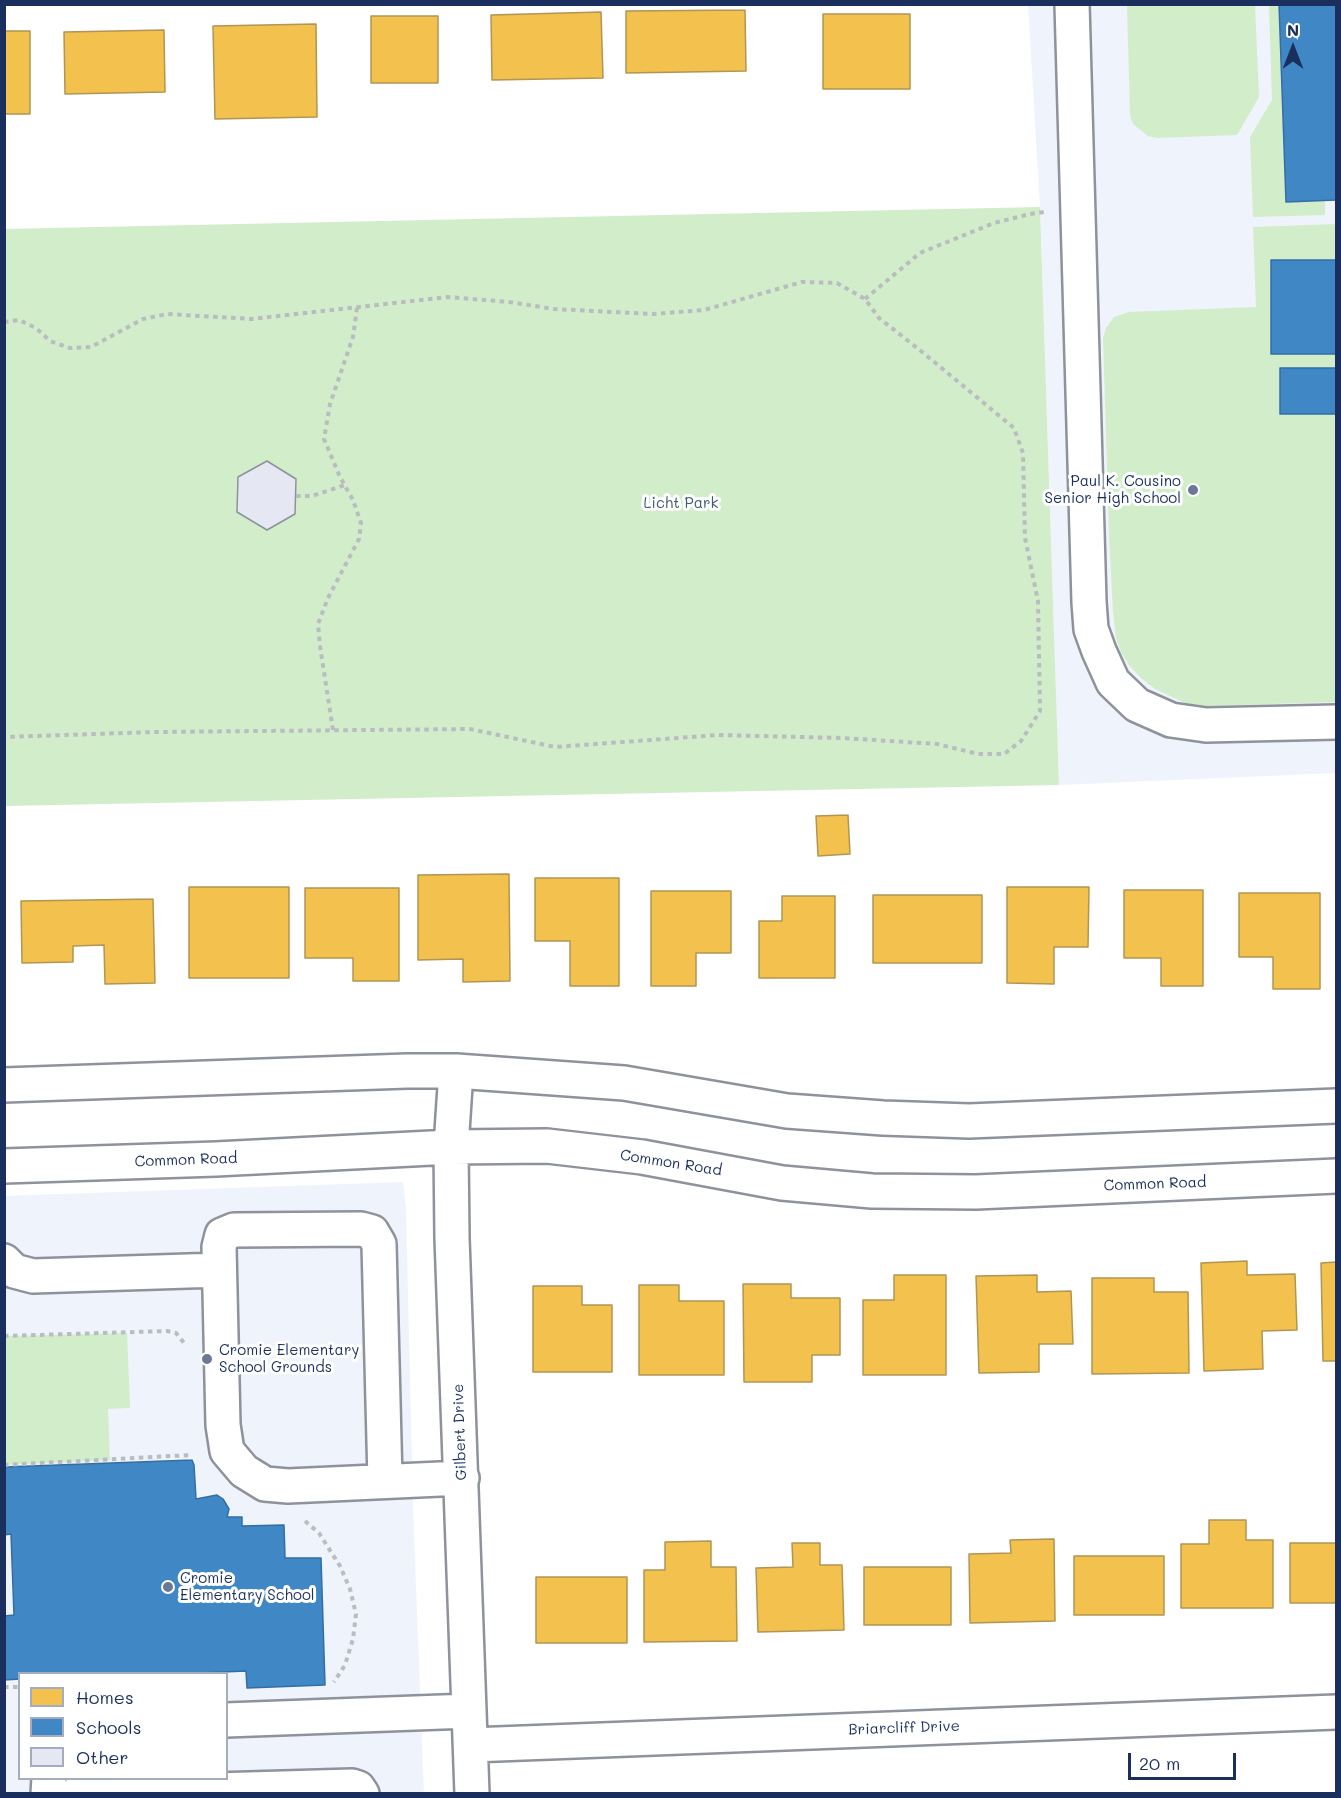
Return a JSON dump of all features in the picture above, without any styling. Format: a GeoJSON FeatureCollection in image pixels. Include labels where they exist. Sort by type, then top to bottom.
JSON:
{"type":"FeatureCollection","features":[{"type":"Feature","properties":{"kind":"street"},"geometry":{"type":"LineString","coordinates":[[1072,4],[1091,629],[1113,682],[1137,705],[1171,720],[1206,725],[1336,722]]}},
{"type":"Feature","properties":{"kind":"street"},"geometry":{"type":"LineString","coordinates":[[4,1085],[456,1071],[624,1083],[787,1111],[883,1118],[969,1121],[1336,1106]]}},
{"type":"Feature","properties":{"kind":"street","name":"Gilbert Drive"},"geometry":{"type":"LineString","coordinates":[[456,1071],[451,1147],[452,1238],[472,1794]]}},
{"type":"Feature","properties":{"kind":"street","name":"Common Road"},"geometry":{"type":"LineString","coordinates":[[4,1166],[451,1147],[548,1146],[642,1157],[783,1183],[872,1191],[976,1192],[1336,1176]]}},
{"type":"Feature","properties":{"kind":"street"},"geometry":{"type":"LineString","coordinates":[[385,1481],[379,1244],[372,1232],[361,1229],[234,1230],[222,1235],[219,1246],[219,1270],[223,1419],[227,1451],[244,1471],[265,1484],[288,1486],[462,1478]]}},
{"type":"Feature","properties":{"kind":"street"},"geometry":{"type":"LineString","coordinates":[[4,1261],[14,1271],[33,1276],[219,1270]]}},
{"type":"Feature","properties":{"kind":"street"},"geometry":{"type":"LineString","coordinates":[[228,1720],[469,1711]]}},
{"type":"Feature","properties":{"kind":"street","name":"Briarcliff Drive"},"geometry":{"type":"LineString","coordinates":[[471,1745],[1336,1712]]}},
{"type":"Feature","properties":{"kind":"street"},"geometry":{"type":"LineString","coordinates":[[76,1794],[352,1786],[358,1788],[362,1794]]}},
{"type":"Feature","properties":{"kind":"path"},"geometry":{"type":"LineString","coordinates":[[865,299],[920,253],[994,223],[1030,214],[1078,208]]}},
{"type":"Feature","properties":{"kind":"path"},"geometry":{"type":"LineString","coordinates":[[4,322],[19,320],[36,328],[50,341],[70,348],[91,347],[143,319],[167,314],[251,319],[448,297],[509,302],[554,309],[653,314],[704,310],[802,282],[837,284],[865,299],[879,318],[1014,428],[1023,453],[1025,538],[1038,601],[1040,711],[1022,741],[1004,754],[978,754],[937,744],[843,738],[718,735],[555,747],[470,729],[155,732],[4,737]]}},
{"type":"Feature","properties":{"kind":"path"},"geometry":{"type":"LineString","coordinates":[[333,730],[318,624],[328,598],[359,539],[361,523],[353,500],[324,439],[330,404],[354,337],[357,308]]}},
{"type":"Feature","properties":{"kind":"path"},"geometry":{"type":"LineString","coordinates":[[296,496],[312,496],[345,485]]}},
{"type":"Feature","properties":{"kind":"path"},"geometry":{"type":"LineString","coordinates":[[4,1465],[191,1455]]}},
{"type":"Feature","properties":{"kind":"shaded area","name":"Paul K. Cousino Senior High School"},"geometry":{"type":"Polygon","coordinates":[[[1028,5],[1336,5],[1336,773],[1059,785],[1040,207],[1028,5]]]}},
{"type":"Feature","properties":{"kind":"shaded area","name":"Cromie Elementary School Grounds"},"geometry":{"type":"Polygon","coordinates":[[[403,1182],[406,1209],[413,1508],[424,1793],[5,1793],[4,1196],[403,1182]]]}},
{"type":"Feature","properties":{"kind":"green space"},"geometry":{"type":"Polygon","coordinates":[[[1127,5],[1255,5],[1259,97],[1237,135],[1157,138],[1148,136],[1133,124],[1130,115],[1127,5]]]}},
{"type":"Feature","properties":{"kind":"green space"},"geometry":{"type":"Polygon","coordinates":[[[1269,5],[1279,5],[1286,201],[1325,201],[1325,215],[1253,217],[1250,137],[1272,100],[1269,5]]]}},
{"type":"Feature","properties":{"kind":"green space","name":"Licht Park"},"geometry":{"type":"Polygon","coordinates":[[[1040,207],[1059,785],[5,806],[4,229],[1040,207]]]}},
{"type":"Feature","properties":{"kind":"green space"},"geometry":{"type":"Polygon","coordinates":[[[1336,224],[1336,702],[1206,706],[1185,703],[1155,689],[1140,677],[1121,652],[1116,638],[1109,534],[1103,338],[1106,328],[1114,317],[1129,312],[1256,307],[1253,227],[1336,224]]]}},
{"type":"Feature","properties":{"kind":"green space"},"geometry":{"type":"Polygon","coordinates":[[[127,1333],[130,1408],[108,1409],[110,1460],[5,1465],[5,1336],[127,1333]]]}},
{"type":"Feature","properties":{"kind":"building: Homes"},"geometry":{"type":"Polygon","coordinates":[[[745,10],[746,71],[626,73],[626,11],[745,10]]]}},
{"type":"Feature","properties":{"kind":"building: Homes"},"geometry":{"type":"Polygon","coordinates":[[[601,12],[603,78],[492,80],[491,15],[601,12]]]}},
{"type":"Feature","properties":{"kind":"building: Homes"},"geometry":{"type":"Polygon","coordinates":[[[823,14],[910,14],[910,89],[823,89],[823,14]]]}},
{"type":"Feature","properties":{"kind":"building: Homes"},"geometry":{"type":"Polygon","coordinates":[[[371,16],[438,16],[438,83],[371,83],[371,16]]]}},
{"type":"Feature","properties":{"kind":"building: Homes"},"geometry":{"type":"Polygon","coordinates":[[[316,24],[317,117],[215,119],[213,26],[316,24]]]}},
{"type":"Feature","properties":{"kind":"building: Homes"},"geometry":{"type":"Polygon","coordinates":[[[164,30],[165,92],[65,94],[64,32],[164,30]]]}},
{"type":"Feature","properties":{"kind":"building: Homes"},"geometry":{"type":"Polygon","coordinates":[[[4,31],[30,31],[30,114],[4,114],[4,31]]]}},
{"type":"Feature","properties":{"kind":"building: Homes"},"geometry":{"type":"Polygon","coordinates":[[[848,815],[850,854],[818,856],[816,816],[848,815]]]}},
{"type":"Feature","properties":{"kind":"building: Homes"},"geometry":{"type":"Polygon","coordinates":[[[509,874],[510,981],[463,982],[463,959],[418,960],[418,875],[509,874]]]}},
{"type":"Feature","properties":{"kind":"building: Homes"},"geometry":{"type":"Polygon","coordinates":[[[535,878],[619,878],[619,986],[570,986],[570,941],[535,941],[535,878]]]}},
{"type":"Feature","properties":{"kind":"building: Homes"},"geometry":{"type":"Polygon","coordinates":[[[189,887],[289,887],[289,978],[189,978],[189,887]]]}},
{"type":"Feature","properties":{"kind":"building: Homes"},"geometry":{"type":"Polygon","coordinates":[[[1007,887],[1089,887],[1088,947],[1054,947],[1054,984],[1007,983],[1007,887]]]}},
{"type":"Feature","properties":{"kind":"building: Homes"},"geometry":{"type":"Polygon","coordinates":[[[305,888],[399,888],[399,981],[353,981],[353,958],[305,958],[305,888]]]}},
{"type":"Feature","properties":{"kind":"building: Homes"},"geometry":{"type":"Polygon","coordinates":[[[1124,890],[1203,890],[1203,986],[1161,986],[1161,958],[1124,958],[1124,890]]]}},
{"type":"Feature","properties":{"kind":"building: Homes"},"geometry":{"type":"Polygon","coordinates":[[[651,891],[731,891],[731,953],[696,953],[696,986],[651,986],[651,891]]]}},
{"type":"Feature","properties":{"kind":"building: Homes"},"geometry":{"type":"Polygon","coordinates":[[[1239,893],[1320,893],[1320,989],[1273,989],[1273,957],[1239,957],[1239,893]]]}},
{"type":"Feature","properties":{"kind":"building: Homes"},"geometry":{"type":"Polygon","coordinates":[[[873,895],[982,895],[982,963],[873,963],[873,895]]]}},
{"type":"Feature","properties":{"kind":"building: Homes"},"geometry":{"type":"Polygon","coordinates":[[[782,896],[835,896],[835,978],[759,978],[759,921],[782,921],[782,896]]]}},
{"type":"Feature","properties":{"kind":"building: Homes"},"geometry":{"type":"Polygon","coordinates":[[[153,899],[155,983],[105,984],[104,945],[73,946],[73,962],[22,963],[21,901],[153,899]]]}},
{"type":"Feature","properties":{"kind":"building: Homes"},"geometry":{"type":"Polygon","coordinates":[[[1247,1261],[1247,1275],[1295,1274],[1297,1330],[1262,1331],[1263,1369],[1204,1371],[1201,1263],[1247,1261]]]}},
{"type":"Feature","properties":{"kind":"building: Homes"},"geometry":{"type":"Polygon","coordinates":[[[1336,1262],[1336,1361],[1323,1361],[1321,1263],[1336,1262]]]}},
{"type":"Feature","properties":{"kind":"building: Homes"},"geometry":{"type":"Polygon","coordinates":[[[894,1275],[946,1275],[946,1375],[863,1375],[863,1300],[894,1300],[894,1275]]]}},
{"type":"Feature","properties":{"kind":"building: Homes"},"geometry":{"type":"Polygon","coordinates":[[[1037,1275],[1037,1292],[1071,1291],[1073,1344],[1039,1344],[1039,1372],[979,1373],[976,1276],[1037,1275]]]}},
{"type":"Feature","properties":{"kind":"building: Homes"},"geometry":{"type":"Polygon","coordinates":[[[1092,1278],[1154,1278],[1154,1292],[1188,1292],[1189,1373],[1092,1374],[1092,1278]]]}},
{"type":"Feature","properties":{"kind":"building: Homes"},"geometry":{"type":"Polygon","coordinates":[[[743,1284],[791,1284],[791,1298],[840,1298],[840,1355],[812,1355],[812,1382],[744,1382],[743,1284]]]}},
{"type":"Feature","properties":{"kind":"building: Homes"},"geometry":{"type":"Polygon","coordinates":[[[639,1285],[679,1285],[679,1301],[724,1301],[724,1375],[639,1375],[639,1285]]]}},
{"type":"Feature","properties":{"kind":"building: Homes"},"geometry":{"type":"Polygon","coordinates":[[[533,1286],[582,1286],[582,1305],[612,1305],[612,1372],[533,1372],[533,1286]]]}},
{"type":"Feature","properties":{"kind":"building: Homes"},"geometry":{"type":"Polygon","coordinates":[[[1209,1520],[1246,1520],[1246,1540],[1273,1540],[1273,1608],[1181,1608],[1181,1544],[1209,1544],[1209,1520]]]}},
{"type":"Feature","properties":{"kind":"building: Homes"},"geometry":{"type":"Polygon","coordinates":[[[1054,1539],[1055,1621],[970,1623],[969,1554],[1011,1553],[1010,1540],[1054,1539]]]}},
{"type":"Feature","properties":{"kind":"building: Homes"},"geometry":{"type":"Polygon","coordinates":[[[711,1541],[711,1567],[736,1567],[737,1641],[644,1642],[644,1570],[665,1570],[665,1542],[711,1541]]]}},
{"type":"Feature","properties":{"kind":"building: Homes"},"geometry":{"type":"Polygon","coordinates":[[[792,1543],[820,1543],[820,1565],[842,1565],[844,1630],[758,1632],[756,1568],[793,1567],[792,1543]]]}},
{"type":"Feature","properties":{"kind":"building: Homes"},"geometry":{"type":"Polygon","coordinates":[[[1290,1543],[1336,1543],[1336,1603],[1290,1603],[1290,1543]]]}},
{"type":"Feature","properties":{"kind":"building: Homes"},"geometry":{"type":"Polygon","coordinates":[[[1074,1556],[1164,1556],[1164,1615],[1074,1615],[1074,1556]]]}},
{"type":"Feature","properties":{"kind":"building: Homes"},"geometry":{"type":"Polygon","coordinates":[[[864,1567],[951,1567],[951,1625],[864,1625],[864,1567]]]}},
{"type":"Feature","properties":{"kind":"building: Homes"},"geometry":{"type":"Polygon","coordinates":[[[536,1577],[627,1577],[627,1643],[536,1643],[536,1577]]]}},
{"type":"Feature","properties":{"kind":"building: Schools"},"geometry":{"type":"Polygon","coordinates":[[[1279,4],[1336,4],[1336,200],[1286,202],[1279,4]]]}},
{"type":"Feature","properties":{"kind":"building: Schools"},"geometry":{"type":"Polygon","coordinates":[[[1271,260],[1336,260],[1336,354],[1271,354],[1271,260]]]}},
{"type":"Feature","properties":{"kind":"building: Schools"},"geometry":{"type":"Polygon","coordinates":[[[1280,368],[1336,368],[1336,414],[1280,414],[1280,368]]]}},
{"type":"Feature","properties":{"kind":"building: Schools","name":"Cromie Elementary School"},"geometry":{"type":"Polygon","coordinates":[[[192,1460],[196,1499],[217,1495],[223,1499],[229,1509],[227,1517],[242,1517],[242,1526],[284,1525],[285,1558],[321,1558],[325,1685],[247,1688],[246,1671],[18,1672],[18,1679],[4,1680],[4,1616],[14,1615],[11,1534],[4,1535],[4,1467],[192,1460]]]}},
{"type":"Feature","properties":{"kind":"building: Other"},"geometry":{"type":"Polygon","coordinates":[[[267,461],[296,479],[295,514],[267,530],[237,512],[238,477],[267,461]]]}},
{"type":"Feature","properties":{"kind":"place","name":"Paul K. Cousino Senior High School"},"geometry":{"type":"Point","coordinates":[1193,490]}},
{"type":"Feature","properties":{"kind":"place","name":"Cromie Elementary School Grounds"},"geometry":{"type":"Point","coordinates":[207,1359]}},
{"type":"Feature","properties":{"kind":"place","name":"Cromie Elementary School"},"geometry":{"type":"Point","coordinates":[168,1587]}}]}
